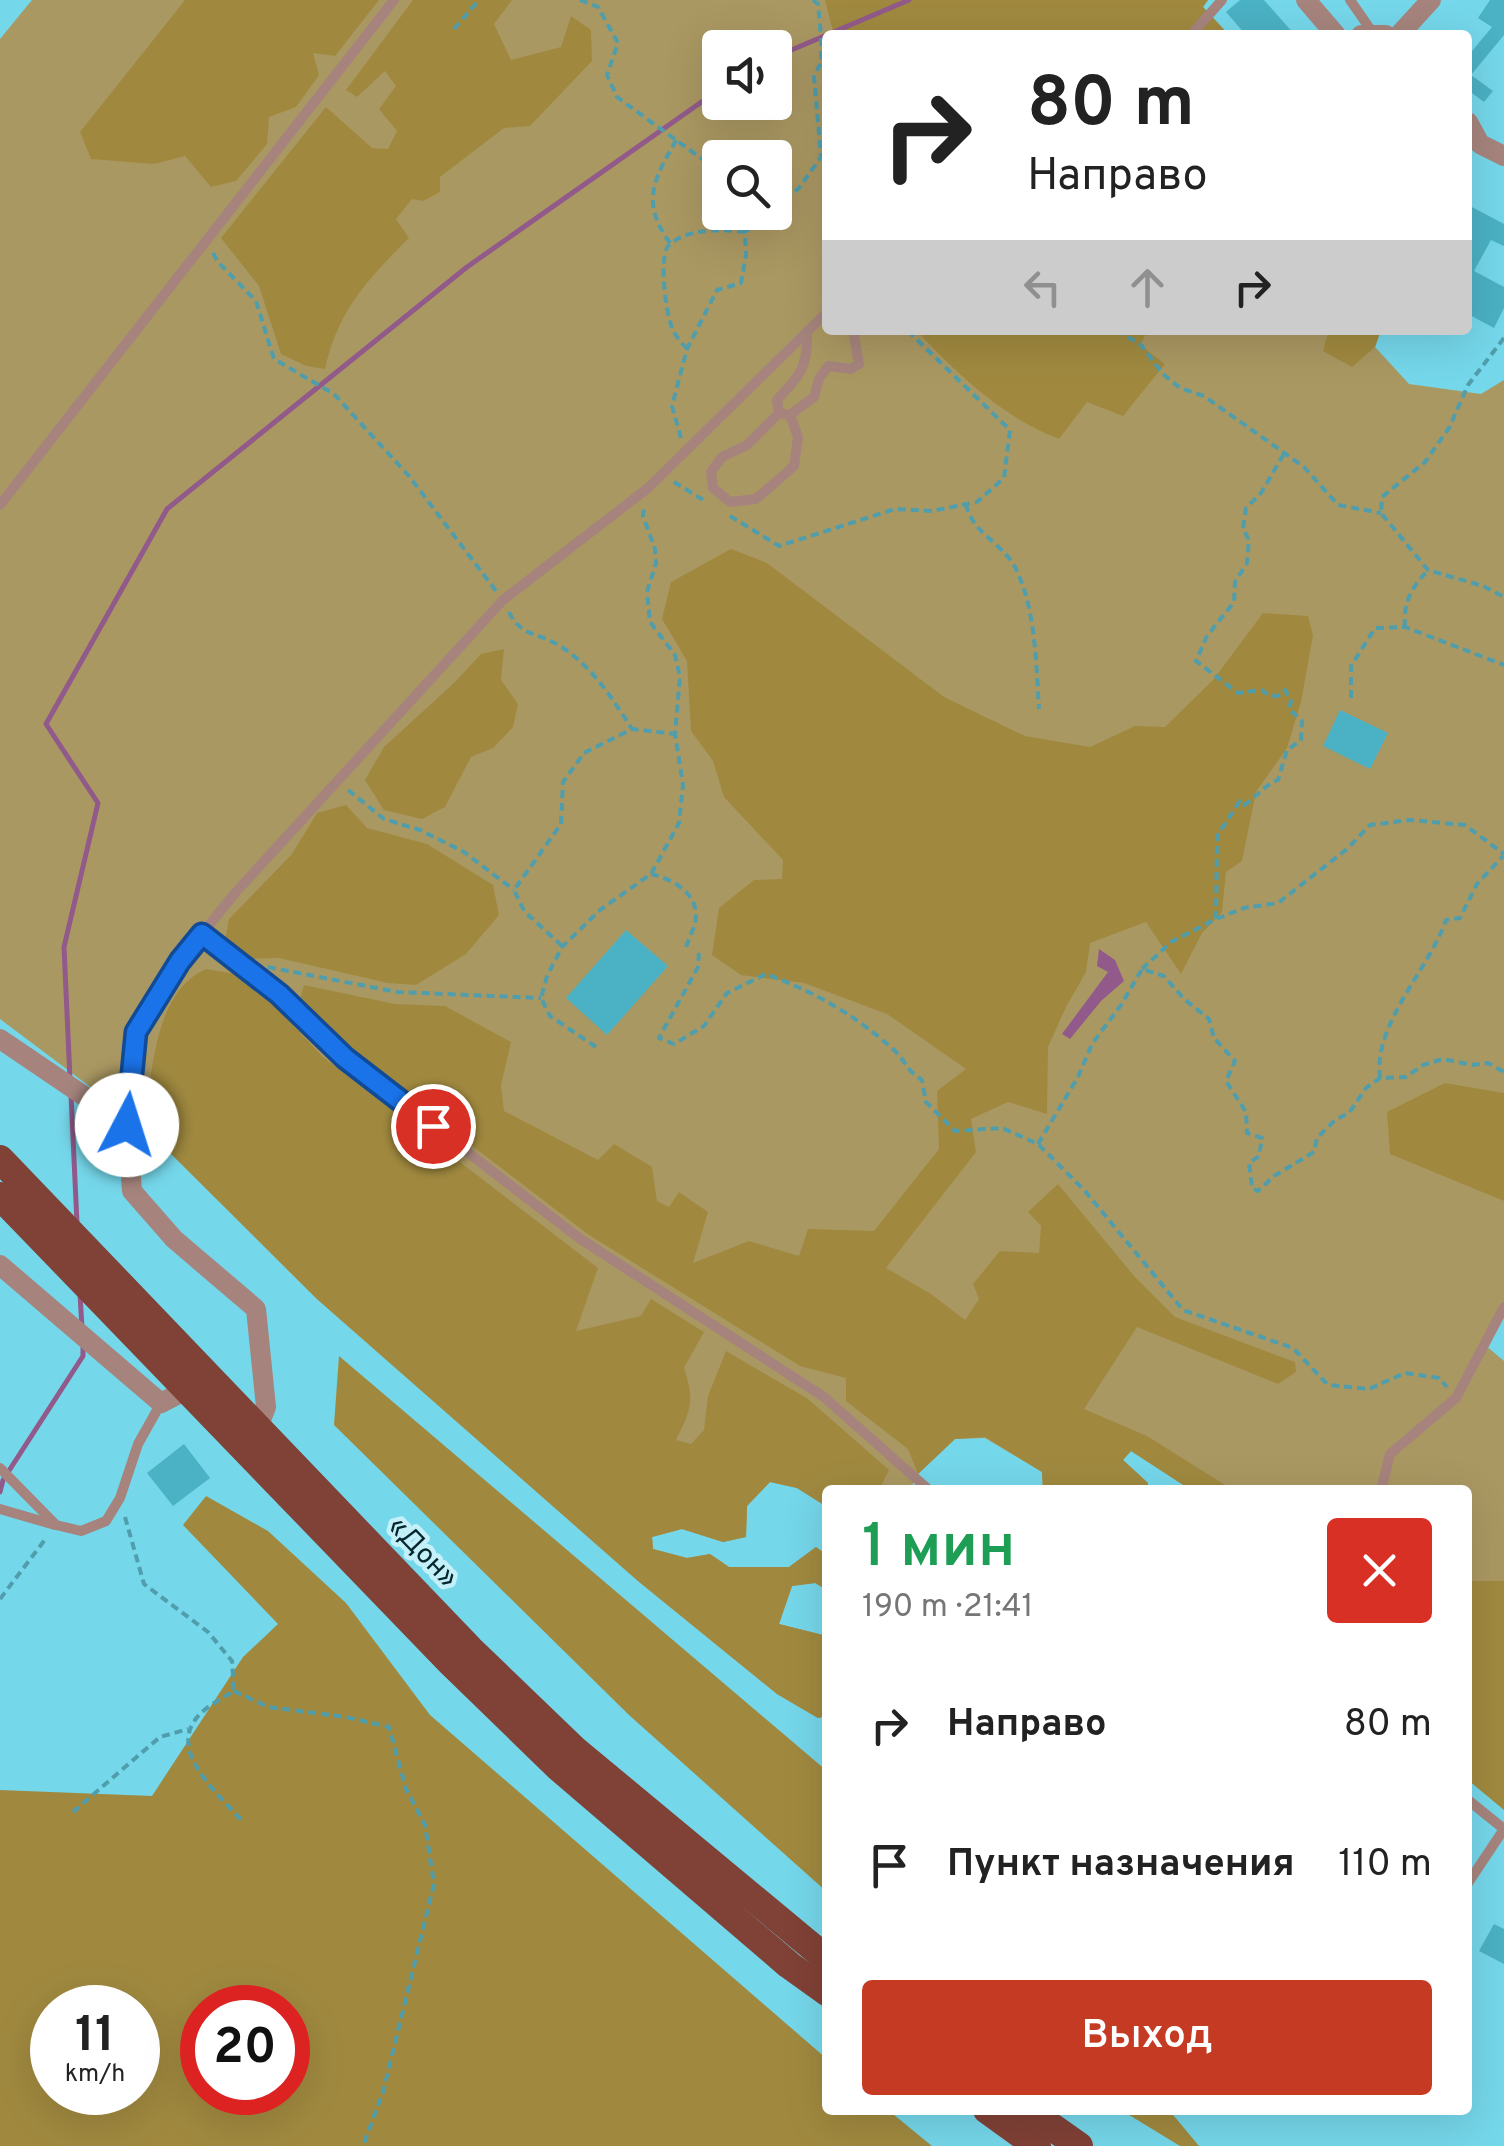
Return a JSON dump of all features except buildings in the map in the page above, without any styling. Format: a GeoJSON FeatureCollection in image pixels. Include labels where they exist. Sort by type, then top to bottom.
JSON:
{"type":"FeatureCollection","features":[{"type":"Feature","properties":{"kind":"highway","name":"«Дон»"},"geometry":{"type":"LineString","coordinates":[[0,1159],[470,1649],[575,1750],[822,1955]]}},
{"type":"Feature","properties":{"kind":"highway","name":"«Дон»"},"geometry":{"type":"LineString","coordinates":[[0,1196],[452,1663],[558,1767],[822,1988]]}},
{"type":"Feature","properties":{"kind":"highway"},"geometry":{"type":"LineString","coordinates":[[994,2115],[1038,2146]]}},
{"type":"Feature","properties":{"kind":"highway"},"geometry":{"type":"LineString","coordinates":[[1035,2115],[1079,2146]]}},
{"type":"Feature","properties":{"kind":"street"},"geometry":{"type":"LineString","coordinates":[[1306,0],[1332,30]]}},
{"type":"Feature","properties":{"kind":"street"},"geometry":{"type":"LineString","coordinates":[[1404,30],[1431,0]]}},
{"type":"Feature","properties":{"kind":"street"},"geometry":{"type":"LineString","coordinates":[[1472,129],[1480,144],[1504,156]]}},
{"type":"Feature","properties":{"kind":"street"},"geometry":{"type":"LineString","coordinates":[[0,1038],[127,1125],[132,1191],[174,1239],[256,1309],[266,1407],[257,1430]]}},
{"type":"Feature","properties":{"kind":"street"},"geometry":{"type":"LineString","coordinates":[[0,1265],[161,1404],[188,1389]]}},
{"type":"Feature","properties":{"kind":"lane"},"geometry":{"type":"LineString","coordinates":[[0,505],[394,0]]}},
{"type":"Feature","properties":{"kind":"lane"},"geometry":{"type":"LineString","coordinates":[[1195,30],[1222,0]]}},
{"type":"Feature","properties":{"kind":"lane"},"geometry":{"type":"LineString","coordinates":[[1350,0],[1370,30]]}},
{"type":"Feature","properties":{"kind":"lane"},"geometry":{"type":"LineString","coordinates":[[127,1125],[136,1032],[180,961],[202,934],[503,600],[648,488],[822,316]]}},
{"type":"Feature","properties":{"kind":"lane"},"geometry":{"type":"LineString","coordinates":[[807,331],[808,358],[777,400],[785,414],[798,437],[794,466],[756,499],[730,502],[713,488],[711,472],[722,457],[747,445],[785,414],[814,396],[819,378],[828,366],[851,369],[859,364],[853,335]]}},
{"type":"Feature","properties":{"kind":"lane"},"geometry":{"type":"LineString","coordinates":[[202,934],[279,994],[345,1058],[548,1214],[824,1397],[924,1485]]}},
{"type":"Feature","properties":{"kind":"lane"},"geometry":{"type":"LineString","coordinates":[[1382,1485],[1390,1454],[1456,1398],[1504,1308]]}},
{"type":"Feature","properties":{"kind":"lane"},"geometry":{"type":"LineString","coordinates":[[0,1509],[80,1531],[106,1521],[120,1498],[138,1444],[161,1404]]}},
{"type":"Feature","properties":{"kind":"lane"},"geometry":{"type":"LineString","coordinates":[[0,1468],[56,1526]]}},
{"type":"Feature","properties":{"kind":"lane"},"geometry":{"type":"LineString","coordinates":[[1472,1803],[1504,1829],[1472,1877]]}},
{"type":"Feature","properties":{"kind":"path"},"geometry":{"type":"LineString","coordinates":[[454,29],[479,0]]}},
{"type":"Feature","properties":{"kind":"path"},"geometry":{"type":"LineString","coordinates":[[580,0],[598,8],[618,43],[607,76],[617,97],[702,158]]}},
{"type":"Feature","properties":{"kind":"path"},"geometry":{"type":"LineString","coordinates":[[813,0],[818,4],[821,37],[821,63],[814,76],[822,141]]}},
{"type":"Feature","properties":{"kind":"path"},"geometry":{"type":"LineString","coordinates":[[670,244],[655,223],[654,179],[677,139]]}},
{"type":"Feature","properties":{"kind":"path"},"geometry":{"type":"LineString","coordinates":[[792,193],[822,159]]}},
{"type":"Feature","properties":{"kind":"path"},"geometry":{"type":"LineString","coordinates":[[687,350],[673,330],[662,255],[670,244],[712,228],[747,230]]}},
{"type":"Feature","properties":{"kind":"path"},"geometry":{"type":"LineString","coordinates":[[684,452],[672,406],[687,350],[717,290],[741,283],[745,232]]}},
{"type":"Feature","properties":{"kind":"path"},"geometry":{"type":"LineString","coordinates":[[207,240],[218,262],[256,300],[274,359],[334,394],[410,476],[503,600],[516,627],[560,646],[600,680],[632,729]]}},
{"type":"Feature","properties":{"kind":"path"},"geometry":{"type":"LineString","coordinates":[[728,515],[779,546],[895,510],[932,511],[978,502],[1004,478],[1010,430],[912,335]]}},
{"type":"Feature","properties":{"kind":"path"},"geometry":{"type":"LineString","coordinates":[[1126,335],[1141,345],[1163,374],[1180,388],[1204,396],[1304,467],[1338,505],[1381,513],[1428,570],[1483,586],[1504,597]]}},
{"type":"Feature","properties":{"kind":"path"},"geometry":{"type":"LineString","coordinates":[[1381,513],[1382,498],[1425,462],[1449,428],[1468,385],[1504,338]]}},
{"type":"Feature","properties":{"kind":"path"},"geometry":{"type":"LineString","coordinates":[[1216,920],[1217,836],[1240,801],[1244,805],[1250,802],[1264,786],[1278,780],[1287,750],[1301,740],[1302,721],[1290,709],[1291,701],[1285,690],[1278,696],[1262,690],[1238,692],[1196,661],[1207,636],[1234,602],[1235,582],[1247,563],[1246,508],[1261,493],[1285,452]]}},
{"type":"Feature","properties":{"kind":"path"},"geometry":{"type":"LineString","coordinates":[[661,474],[712,505]]}},
{"type":"Feature","properties":{"kind":"path"},"geometry":{"type":"LineString","coordinates":[[596,1047],[550,1016],[541,998],[547,976],[562,947],[600,910],[651,874],[679,823],[683,785],[674,734],[680,677],[675,654],[650,622],[647,592],[656,549],[643,516],[648,488]]}},
{"type":"Feature","properties":{"kind":"path"},"geometry":{"type":"LineString","coordinates":[[966,504],[969,518],[1017,568],[1034,632],[1039,709]]}},
{"type":"Feature","properties":{"kind":"path"},"geometry":{"type":"LineString","coordinates":[[1405,627],[1404,607],[1416,582],[1428,570]]}},
{"type":"Feature","properties":{"kind":"path"},"geometry":{"type":"LineString","coordinates":[[1351,698],[1351,666],[1375,628],[1405,627],[1504,665]]}},
{"type":"Feature","properties":{"kind":"path"},"geometry":{"type":"LineString","coordinates":[[514,890],[561,824],[563,782],[584,753],[632,729],[674,734]]}},
{"type":"Feature","properties":{"kind":"path"},"geometry":{"type":"LineString","coordinates":[[338,781],[384,818],[420,830],[464,852],[514,890],[524,912],[562,947]]}},
{"type":"Feature","properties":{"kind":"path"},"geometry":{"type":"LineString","coordinates":[[1038,1144],[1078,1077],[1092,1044],[1142,969],[1171,942],[1244,908],[1278,903],[1370,825],[1410,820],[1464,826],[1504,854],[1476,884],[1460,918],[1446,920],[1439,941],[1403,999],[1377,1056],[1380,1078]]}},
{"type":"Feature","properties":{"kind":"path"},"geometry":{"type":"LineString","coordinates":[[651,874],[672,880],[690,896],[696,916],[686,947]]}},
{"type":"Feature","properties":{"kind":"path"},"geometry":{"type":"LineString","coordinates":[[698,953],[698,967],[659,1038],[674,1044],[704,1026],[727,993],[766,974],[804,988],[841,1010],[898,1054],[907,1071],[922,1080],[926,1102],[955,1131],[1002,1128],[1038,1144],[1085,1190],[1184,1310],[1293,1348],[1328,1384],[1369,1389],[1405,1373],[1439,1378],[1456,1398]]}},
{"type":"Feature","properties":{"kind":"path"},"geometry":{"type":"LineString","coordinates":[[243,968],[274,966],[398,992],[541,998]]}},
{"type":"Feature","properties":{"kind":"path"},"geometry":{"type":"LineString","coordinates":[[1142,969],[1164,976],[1209,1019],[1214,1038],[1235,1061],[1226,1081],[1246,1112],[1247,1133],[1262,1138],[1259,1156],[1249,1162],[1252,1188],[1258,1191],[1274,1176],[1314,1152],[1316,1138],[1335,1120],[1350,1113],[1366,1088],[1380,1078],[1406,1077],[1423,1065],[1443,1059],[1472,1066],[1488,1064],[1504,1072]]}},
{"type":"Feature","properties":{"kind":"path"},"geometry":{"type":"LineString","coordinates":[[120,1498],[144,1584],[208,1632],[232,1661],[234,1691]]}},
{"type":"Feature","properties":{"kind":"path"},"geometry":{"type":"LineString","coordinates":[[0,1599],[56,1526]]}},
{"type":"Feature","properties":{"kind":"path"},"geometry":{"type":"LineString","coordinates":[[234,1691],[201,1712],[188,1729],[187,1745],[201,1774],[243,1822]]}},
{"type":"Feature","properties":{"kind":"path"},"geometry":{"type":"LineString","coordinates":[[234,1691],[268,1708],[346,1717],[389,1727],[406,1789],[425,1825],[434,1884],[382,2092],[363,2146]]}},
{"type":"Feature","properties":{"kind":"path"},"geometry":{"type":"LineString","coordinates":[[73,1812],[160,1737],[188,1729]]}},
{"type":"Feature","properties":{"kind":"shaded area"},"geometry":{"type":"Polygon","coordinates":[[[32,0],[1208,0],[1203,7],[1224,30],[822,30],[822,335],[1379,335],[1375,347],[1409,384],[1481,394],[1504,380],[1504,1307],[1485,1345],[1504,1361],[1504,1581],[1472,1581],[1472,1485],[1183,1485],[1131,1451],[1123,1460],[1148,1485],[1043,1485],[1042,1472],[985,1438],[955,1439],[918,1474],[912,1485],[822,1485],[822,1504],[797,1488],[770,1482],[747,1506],[746,1537],[723,1542],[682,1529],[652,1537],[653,1549],[687,1558],[710,1554],[729,1567],[789,1567],[816,1547],[822,1551],[822,1587],[815,1583],[792,1586],[779,1624],[822,1635],[822,1717],[818,1718],[777,1694],[638,1581],[317,1299],[145,1128],[0,1019],[0,39],[32,0]]]}},
{"type":"Feature","properties":{"kind":"shaded area"},"geometry":{"type":"Polygon","coordinates":[[[185,0],[379,0],[335,56],[313,53],[319,75],[296,107],[269,117],[267,144],[236,181],[211,187],[185,156],[154,164],[91,159],[80,132],[185,0]]]}},
{"type":"Feature","properties":{"kind":"shaded area"},"geometry":{"type":"Polygon","coordinates":[[[413,0],[512,0],[494,24],[511,60],[561,47],[571,16],[591,30],[592,61],[530,126],[504,128],[440,177],[440,192],[423,201],[412,199],[396,219],[409,238],[380,267],[346,312],[325,369],[306,366],[281,354],[259,286],[221,238],[326,107],[372,148],[388,149],[397,131],[379,109],[396,86],[385,71],[357,97],[346,90],[413,0]]]}},
{"type":"Feature","properties":{"kind":"shaded area"},"geometry":{"type":"Polygon","coordinates":[[[825,0],[1208,0],[1203,7],[1224,30],[833,30],[825,0]]]}},
{"type":"Feature","properties":{"kind":"shaded area"},"geometry":{"type":"Polygon","coordinates":[[[921,335],[1145,335],[1140,345],[1165,364],[1123,416],[1087,402],[1059,439],[1018,419],[921,335]]]}},
{"type":"Feature","properties":{"kind":"shaded area"},"geometry":{"type":"Polygon","coordinates":[[[1328,335],[1379,335],[1375,347],[1352,367],[1323,351],[1328,335]]]}},
{"type":"Feature","properties":{"kind":"shaded area"},"geometry":{"type":"Polygon","coordinates":[[[731,549],[767,563],[944,697],[1025,736],[1090,747],[1135,726],[1165,727],[1213,680],[1263,613],[1308,616],[1313,635],[1301,702],[1287,748],[1256,792],[1242,861],[1226,872],[1222,912],[1202,933],[1181,974],[1146,922],[1090,943],[1086,972],[1048,1047],[1047,1114],[1008,1102],[971,1119],[976,1152],[886,1268],[931,1294],[965,1320],[979,1299],[973,1284],[1000,1251],[1039,1253],[1041,1226],[1028,1212],[1058,1184],[1134,1276],[1175,1317],[1295,1362],[1296,1372],[1278,1384],[1137,1327],[1084,1409],[1147,1436],[1225,1485],[1183,1485],[1131,1451],[1123,1460],[1148,1485],[1043,1485],[1042,1472],[985,1437],[955,1439],[918,1474],[908,1449],[846,1401],[846,1378],[800,1366],[589,1235],[348,1051],[300,999],[304,985],[395,1004],[445,1006],[511,1042],[501,1085],[504,1111],[598,1160],[614,1144],[652,1167],[657,1201],[669,1207],[679,1192],[708,1212],[693,1263],[749,1241],[799,1256],[808,1229],[874,1231],[939,1149],[937,1091],[966,1069],[887,1014],[804,983],[741,975],[712,955],[719,908],[754,880],[782,879],[783,860],[724,797],[713,761],[691,731],[687,661],[662,619],[671,582],[731,549]]]}},
{"type":"Feature","properties":{"kind":"shaded area"},"geometry":{"type":"Polygon","coordinates":[[[504,649],[501,680],[518,704],[513,727],[493,748],[471,757],[445,807],[422,819],[384,810],[365,780],[384,747],[481,654],[504,649]]]}},
{"type":"Feature","properties":{"kind":"shaded area"},"geometry":{"type":"Polygon","coordinates":[[[346,805],[367,828],[427,844],[493,885],[499,915],[466,954],[416,985],[388,983],[279,958],[249,959],[225,940],[229,919],[292,854],[317,813],[346,805]]]}},
{"type":"Feature","properties":{"kind":"shaded area"},"geometry":{"type":"Polygon","coordinates":[[[1099,949],[1115,960],[1124,981],[1101,1001],[1070,1039],[1062,1034],[1108,972],[1097,966],[1099,949]]]}},
{"type":"Feature","properties":{"kind":"shaded area"},"geometry":{"type":"Polygon","coordinates":[[[206,969],[235,974],[271,1002],[323,1057],[598,1268],[576,1331],[641,1316],[651,1299],[704,1332],[684,1368],[690,1405],[676,1440],[691,1444],[704,1430],[708,1396],[726,1351],[808,1399],[889,1470],[882,1485],[822,1485],[822,1504],[797,1488],[770,1482],[747,1506],[746,1537],[723,1542],[682,1529],[652,1537],[653,1549],[687,1558],[710,1554],[729,1567],[789,1567],[816,1547],[822,1551],[822,1587],[815,1583],[792,1586],[779,1624],[822,1635],[822,1717],[777,1694],[638,1581],[317,1299],[145,1128],[158,1038],[165,1016],[188,980],[206,969]]]}},
{"type":"Feature","properties":{"kind":"shaded area"},"geometry":{"type":"Polygon","coordinates":[[[1445,1083],[1504,1093],[1504,1201],[1390,1154],[1387,1112],[1445,1083]]]}},
{"type":"Feature","properties":{"kind":"shaded area"},"geometry":{"type":"Polygon","coordinates":[[[339,1356],[822,1767],[822,1888],[629,1715],[334,1425],[339,1356]]]}},
{"type":"Feature","properties":{"kind":"shaded area"},"geometry":{"type":"Polygon","coordinates":[[[206,1496],[268,1531],[346,1603],[430,1715],[822,2055],[822,2115],[894,2115],[932,2146],[0,2146],[0,1790],[152,1796],[243,1657],[278,1624],[183,1525],[206,1496]]]}},
{"type":"Feature","properties":{"kind":"shaded area"},"geometry":{"type":"Polygon","coordinates":[[[1472,1581],[1504,1581],[1504,1810],[1472,1783],[1472,1581]]]}},
{"type":"Feature","properties":{"kind":"shaded area"},"geometry":{"type":"Polygon","coordinates":[[[1129,2115],[1173,2115],[1199,2146],[1180,2146],[1129,2115]]]}},
{"type":"Feature","properties":{"kind":"waterway"},"geometry":{"type":"LineString","coordinates":[[838,30],[909,0]]}},
{"type":"Feature","properties":{"kind":"waterway"},"geometry":{"type":"LineString","coordinates":[[792,50],[822,37]]}},
{"type":"Feature","properties":{"kind":"waterway"},"geometry":{"type":"LineString","coordinates":[[70,1079],[64,947],[98,803],[46,724],[167,509],[467,267],[702,102]]}},
{"type":"Feature","properties":{"kind":"waterway"},"geometry":{"type":"LineString","coordinates":[[71,1095],[77,1223]]}},
{"type":"Feature","properties":{"kind":"waterway"},"geometry":{"type":"LineString","coordinates":[[80,1294],[82,1328]]}},
{"type":"Feature","properties":{"kind":"waterway"},"geometry":{"type":"LineString","coordinates":[[0,1492],[3,1480],[83,1356],[83,1344]]}},
{"type":"Feature","properties":{"kind":"route"},"geometry":{"type":"LineString","coordinates":[[127,1125],[136,1032],[180,961],[202,934],[279,994],[345,1058],[433,1126]]}}]}
